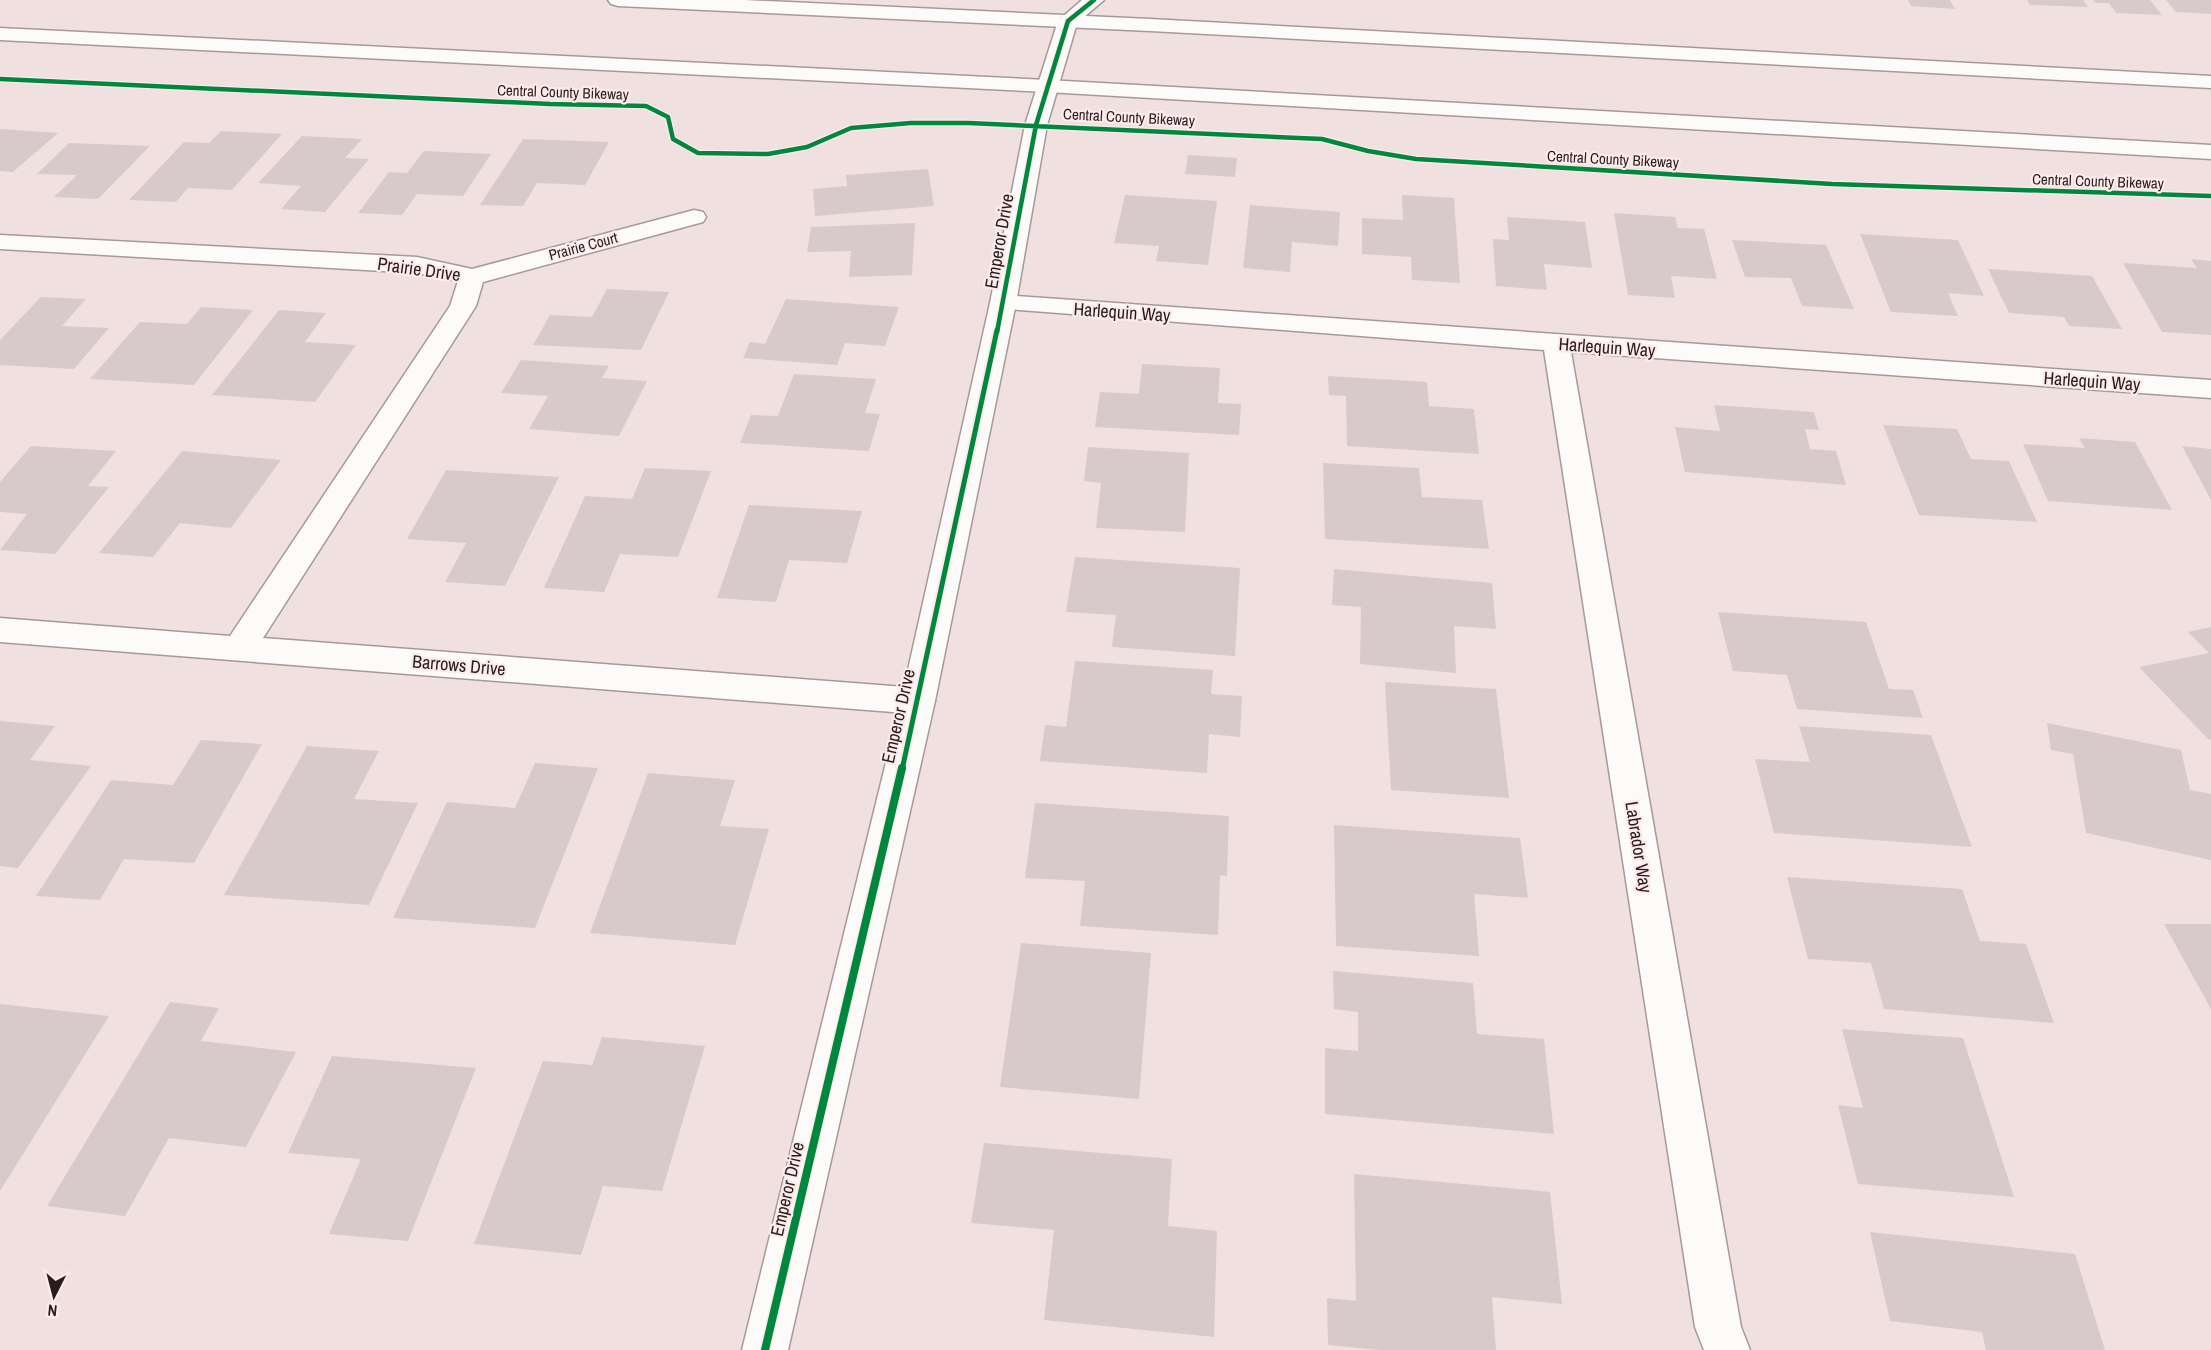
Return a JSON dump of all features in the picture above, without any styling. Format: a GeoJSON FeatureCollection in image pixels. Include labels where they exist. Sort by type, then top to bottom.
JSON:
{"type":"FeatureCollection","features":[{"type":"Feature","properties":{"kind":"main road"},"geometry":{"type":"LineString","coordinates":[[618,0],[1068,21],[2211,82]]}},
{"type":"Feature","properties":{"kind":"main road"},"geometry":{"type":"LineString","coordinates":[[1057,0],[1068,21]]}},
{"type":"Feature","properties":{"kind":"main road"},"geometry":{"type":"LineString","coordinates":[[1068,21],[1094,0]]}},
{"type":"Feature","properties":{"kind":"main road","name":"Emperor Drive"},"geometry":{"type":"LineString","coordinates":[[765,1350],[918,701],[1003,303],[1036,125],[1068,21]]}},
{"type":"Feature","properties":{"kind":"main road"},"geometry":{"type":"LineString","coordinates":[[0,34],[1047,86],[2211,152]]}},
{"type":"Feature","properties":{"kind":"main road","name":"Prairie Court"},"geometry":{"type":"LineString","coordinates":[[472,277],[694,217]]}},
{"type":"Feature","properties":{"kind":"main road","name":"Prairie Drive"},"geometry":{"type":"LineString","coordinates":[[0,242],[417,265],[472,277],[463,306],[240,647]]}},
{"type":"Feature","properties":{"kind":"main road","name":"Harlequin Way"},"geometry":{"type":"LineString","coordinates":[[1003,303],[2211,389]]}},
{"type":"Feature","properties":{"kind":"main road","name":"Labrador Way"},"geometry":{"type":"LineString","coordinates":[[1556,343],[1718,1327],[1727,1350]]}},
{"type":"Feature","properties":{"kind":"main road","name":"Barrows Drive"},"geometry":{"type":"LineString","coordinates":[[0,630],[918,701]]}},
{"type":"Feature","properties":{"kind":"building"},"geometry":{"type":"Polygon","coordinates":[[[1908,0],[1950,0],[1955,9],[1911,6],[1908,0]]]}},
{"type":"Feature","properties":{"kind":"building"},"geometry":{"type":"Polygon","coordinates":[[[2027,0],[2083,0],[2088,7],[2030,5],[2027,0]]]}},
{"type":"Feature","properties":{"kind":"building"},"geometry":{"type":"Polygon","coordinates":[[[2093,0],[2150,0],[2162,15],[2116,13],[2109,3],[2096,3],[2093,0]]]}},
{"type":"Feature","properties":{"kind":"building"},"geometry":{"type":"Polygon","coordinates":[[[2166,0],[2211,0],[2211,14],[2176,12],[2166,0]]]}},
{"type":"Feature","properties":{"kind":"building"},"geometry":{"type":"Polygon","coordinates":[[[0,129],[58,133],[13,172],[0,171],[0,129]]]}},
{"type":"Feature","properties":{"kind":"building"},"geometry":{"type":"Polygon","coordinates":[[[221,131],[282,134],[232,190],[188,188],[176,202],[129,200],[184,142],[209,143],[221,131]]]}},
{"type":"Feature","properties":{"kind":"building"},"geometry":{"type":"Polygon","coordinates":[[[302,136],[362,139],[345,158],[369,159],[325,212],[281,209],[301,186],[258,183],[302,136]]]}},
{"type":"Feature","properties":{"kind":"building"},"geometry":{"type":"Polygon","coordinates":[[[523,139],[609,142],[585,185],[537,183],[523,206],[480,205],[523,139]]]}},
{"type":"Feature","properties":{"kind":"building"},"geometry":{"type":"Polygon","coordinates":[[[69,143],[150,146],[98,199],[54,197],[77,175],[37,174],[69,143]]]}},
{"type":"Feature","properties":{"kind":"building"},"geometry":{"type":"Polygon","coordinates":[[[424,151],[491,154],[463,196],[417,194],[402,215],[358,213],[389,172],[407,173],[424,151]]]}},
{"type":"Feature","properties":{"kind":"building"},"geometry":{"type":"Polygon","coordinates":[[[1188,155],[1237,158],[1235,177],[1185,174],[1188,155]]]}},
{"type":"Feature","properties":{"kind":"building"},"geometry":{"type":"Polygon","coordinates":[[[928,169],[934,206],[815,216],[813,189],[847,186],[846,175],[928,169]]]}},
{"type":"Feature","properties":{"kind":"building"},"geometry":{"type":"Polygon","coordinates":[[[1125,195],[1217,201],[1208,265],[1156,261],[1159,246],[1114,243],[1125,195]]]}},
{"type":"Feature","properties":{"kind":"building"},"geometry":{"type":"Polygon","coordinates":[[[1402,195],[1454,198],[1460,283],[1412,280],[1411,257],[1362,254],[1362,218],[1403,220],[1402,195]]]}},
{"type":"Feature","properties":{"kind":"building"},"geometry":{"type":"Polygon","coordinates":[[[1250,205],[1340,212],[1338,246],[1292,242],[1290,272],[1243,268],[1250,205]]]}},
{"type":"Feature","properties":{"kind":"building"},"geometry":{"type":"Polygon","coordinates":[[[1614,213],[1675,217],[1678,228],[1704,229],[1717,279],[1671,276],[1675,298],[1628,295],[1614,213]]]}},
{"type":"Feature","properties":{"kind":"building"},"geometry":{"type":"Polygon","coordinates":[[[1507,217],[1585,222],[1592,268],[1544,264],[1547,290],[1496,286],[1493,239],[1509,240],[1507,217]]]}},
{"type":"Feature","properties":{"kind":"building"},"geometry":{"type":"Polygon","coordinates":[[[915,223],[912,275],[849,277],[851,251],[807,252],[811,227],[915,223]]]}},
{"type":"Feature","properties":{"kind":"building"},"geometry":{"type":"Polygon","coordinates":[[[1860,234],[1958,240],[1984,296],[1948,293],[1958,316],[1891,312],[1860,234]]]}},
{"type":"Feature","properties":{"kind":"building"},"geometry":{"type":"Polygon","coordinates":[[[1732,240],[1826,245],[1854,309],[1802,306],[1791,278],[1745,277],[1732,240]]]}},
{"type":"Feature","properties":{"kind":"building"},"geometry":{"type":"Polygon","coordinates":[[[2191,259],[2211,261],[2211,335],[2162,332],[2123,263],[2197,268],[2191,259]]]}},
{"type":"Feature","properties":{"kind":"building"},"geometry":{"type":"Polygon","coordinates":[[[1988,269],[2092,276],[2122,329],[2069,326],[2064,317],[2009,313],[1988,269]]]}},
{"type":"Feature","properties":{"kind":"building"},"geometry":{"type":"Polygon","coordinates":[[[607,289],[669,292],[641,350],[533,345],[550,315],[592,317],[607,289]]]}},
{"type":"Feature","properties":{"kind":"building"},"geometry":{"type":"Polygon","coordinates":[[[41,297],[86,299],[62,326],[109,328],[74,369],[0,365],[0,340],[41,297]]]}},
{"type":"Feature","properties":{"kind":"building"},"geometry":{"type":"Polygon","coordinates":[[[786,299],[899,307],[885,346],[845,343],[837,365],[743,358],[750,342],[765,344],[786,299]]]}},
{"type":"Feature","properties":{"kind":"building"},"geometry":{"type":"Polygon","coordinates":[[[201,307],[253,310],[194,385],[90,379],[140,322],[187,324],[201,307]]]}},
{"type":"Feature","properties":{"kind":"building"},"geometry":{"type":"Polygon","coordinates":[[[279,310],[326,313],[305,342],[356,345],[315,402],[212,395],[279,310]]]}},
{"type":"Feature","properties":{"kind":"building"},"geometry":{"type":"Polygon","coordinates":[[[521,360],[609,366],[602,378],[647,381],[619,436],[529,429],[548,396],[501,393],[521,360]]]}},
{"type":"Feature","properties":{"kind":"building"},"geometry":{"type":"Polygon","coordinates":[[[1142,364],[1220,368],[1218,403],[1241,404],[1239,435],[1095,427],[1100,392],[1139,394],[1142,364]]]}},
{"type":"Feature","properties":{"kind":"building"},"geometry":{"type":"Polygon","coordinates":[[[794,374],[876,379],[865,413],[880,414],[869,451],[740,443],[751,415],[778,416],[794,374]]]}},
{"type":"Feature","properties":{"kind":"building"},"geometry":{"type":"Polygon","coordinates":[[[1328,376],[1427,382],[1429,406],[1474,409],[1479,454],[1347,446],[1346,396],[1329,395],[1328,376]]]}},
{"type":"Feature","properties":{"kind":"building"},"geometry":{"type":"Polygon","coordinates":[[[1714,405],[1814,412],[1819,430],[1805,429],[1810,449],[1836,451],[1846,485],[1685,472],[1675,427],[1720,431],[1714,405]]]}},
{"type":"Feature","properties":{"kind":"building"},"geometry":{"type":"Polygon","coordinates":[[[1883,425],[1957,429],[1971,459],[2009,461],[2037,522],[1919,515],[1883,425]]]}},
{"type":"Feature","properties":{"kind":"building"},"geometry":{"type":"Polygon","coordinates":[[[2079,438],[2135,442],[2172,510],[2048,501],[2023,444],[2085,448],[2079,438]]]}},
{"type":"Feature","properties":{"kind":"building"},"geometry":{"type":"Polygon","coordinates":[[[31,446],[116,451],[88,486],[109,487],[55,554],[0,550],[27,514],[0,512],[0,482],[31,446]]]}},
{"type":"Feature","properties":{"kind":"building"},"geometry":{"type":"Polygon","coordinates":[[[2182,446],[2211,449],[2211,500],[2182,446]]]}},
{"type":"Feature","properties":{"kind":"building"},"geometry":{"type":"Polygon","coordinates":[[[1088,447],[1189,453],[1185,532],[1096,528],[1101,483],[1084,481],[1088,447]]]}},
{"type":"Feature","properties":{"kind":"building"},"geometry":{"type":"Polygon","coordinates":[[[182,451],[281,460],[231,528],[180,523],[153,557],[99,553],[182,451]]]}},
{"type":"Feature","properties":{"kind":"building"},"geometry":{"type":"Polygon","coordinates":[[[1323,463],[1419,468],[1422,497],[1482,500],[1489,549],[1325,539],[1323,463]]]}},
{"type":"Feature","properties":{"kind":"building"},"geometry":{"type":"Polygon","coordinates":[[[645,468],[711,471],[678,557],[620,554],[604,592],[544,588],[585,496],[632,499],[645,468]]]}},
{"type":"Feature","properties":{"kind":"building"},"geometry":{"type":"Polygon","coordinates":[[[446,470],[559,477],[505,586],[445,582],[466,543],[407,539],[446,470]]]}},
{"type":"Feature","properties":{"kind":"building"},"geometry":{"type":"Polygon","coordinates":[[[749,505],[862,511],[847,563],[789,560],[776,602],[717,598],[749,505]]]}},
{"type":"Feature","properties":{"kind":"building"},"geometry":{"type":"Polygon","coordinates":[[[1075,557],[1240,568],[1235,656],[1112,647],[1116,615],[1066,612],[1075,557]]]}},
{"type":"Feature","properties":{"kind":"building"},"geometry":{"type":"Polygon","coordinates":[[[1334,569],[1492,583],[1496,629],[1454,626],[1456,673],[1360,664],[1361,607],[1332,605],[1334,569]]]}},
{"type":"Feature","properties":{"kind":"building"},"geometry":{"type":"Polygon","coordinates":[[[1718,612],[1866,622],[1889,689],[1913,690],[1923,718],[1797,709],[1787,675],[1733,671],[1718,612]]]}},
{"type":"Feature","properties":{"kind":"building"},"geometry":{"type":"Polygon","coordinates":[[[2211,627],[2211,739],[2209,740],[2139,667],[2209,653],[2188,632],[2211,627]]]}},
{"type":"Feature","properties":{"kind":"building"},"geometry":{"type":"Polygon","coordinates":[[[1075,661],[1213,670],[1211,694],[1242,696],[1240,737],[1209,734],[1207,773],[1040,761],[1045,725],[1066,727],[1075,661]]]}},
{"type":"Feature","properties":{"kind":"building"},"geometry":{"type":"Polygon","coordinates":[[[1385,682],[1496,689],[1509,798],[1391,790],[1385,682]]]}},
{"type":"Feature","properties":{"kind":"building"},"geometry":{"type":"Polygon","coordinates":[[[0,721],[55,726],[30,760],[91,766],[18,868],[0,866],[0,721]]]}},
{"type":"Feature","properties":{"kind":"building"},"geometry":{"type":"Polygon","coordinates":[[[2047,723],[2181,750],[2190,790],[2211,794],[2211,860],[2086,833],[2073,754],[2051,750],[2047,723]]]}},
{"type":"Feature","properties":{"kind":"building"},"geometry":{"type":"Polygon","coordinates":[[[1799,726],[1931,735],[1972,847],[1774,833],[1755,759],[1810,762],[1799,726]]]}},
{"type":"Feature","properties":{"kind":"building"},"geometry":{"type":"Polygon","coordinates":[[[201,740],[262,744],[194,863],[124,859],[100,900],[36,896],[111,780],[173,785],[201,740]]]}},
{"type":"Feature","properties":{"kind":"building"},"geometry":{"type":"Polygon","coordinates":[[[307,746],[379,751],[354,799],[418,803],[369,905],[224,895],[307,746]]]}},
{"type":"Feature","properties":{"kind":"building"},"geometry":{"type":"Polygon","coordinates":[[[535,763],[598,768],[535,928],[393,918],[447,802],[515,808],[535,763]]]}},
{"type":"Feature","properties":{"kind":"building"},"geometry":{"type":"Polygon","coordinates":[[[648,773],[735,780],[720,826],[769,829],[735,945],[590,933],[648,773]]]}},
{"type":"Feature","properties":{"kind":"building"},"geometry":{"type":"Polygon","coordinates":[[[1035,803],[1229,816],[1227,876],[1220,875],[1218,935],[1080,926],[1085,881],[1025,878],[1035,803]]]}},
{"type":"Feature","properties":{"kind":"building"},"geometry":{"type":"Polygon","coordinates":[[[1334,825],[1520,838],[1528,898],[1474,894],[1479,956],[1336,946],[1334,825]]]}},
{"type":"Feature","properties":{"kind":"building"},"geometry":{"type":"Polygon","coordinates":[[[1787,877],[1962,889],[1980,941],[2026,944],[2054,1023],[1884,1009],[1871,963],[1808,959],[1787,877]]]}},
{"type":"Feature","properties":{"kind":"building"},"geometry":{"type":"Polygon","coordinates":[[[2164,924],[2211,924],[2211,1009],[2164,924]]]}},
{"type":"Feature","properties":{"kind":"building"},"geometry":{"type":"Polygon","coordinates":[[[1021,943],[1151,953],[1139,1099],[1000,1087],[1021,943]]]}},
{"type":"Feature","properties":{"kind":"building"},"geometry":{"type":"Polygon","coordinates":[[[1333,971],[1473,983],[1477,1034],[1544,1039],[1554,1134],[1325,1114],[1325,1048],[1358,1051],[1358,1012],[1334,1009],[1333,971]]]}},
{"type":"Feature","properties":{"kind":"building"},"geometry":{"type":"Polygon","coordinates":[[[170,1002],[219,1008],[201,1041],[296,1052],[246,1147],[169,1138],[125,1216],[47,1206],[170,1002]]]}},
{"type":"Feature","properties":{"kind":"building"},"geometry":{"type":"Polygon","coordinates":[[[0,1004],[109,1016],[0,1191],[0,1004]]]}},
{"type":"Feature","properties":{"kind":"building"},"geometry":{"type":"Polygon","coordinates":[[[1842,1029],[1963,1038],[2014,1197],[1858,1184],[1838,1105],[1863,1108],[1842,1029]]]}},
{"type":"Feature","properties":{"kind":"building"},"geometry":{"type":"Polygon","coordinates":[[[602,1037],[705,1046],[662,1191],[603,1186],[581,1255],[474,1244],[543,1061],[592,1065],[602,1037]]]}},
{"type":"Feature","properties":{"kind":"building"},"geometry":{"type":"Polygon","coordinates":[[[332,1056],[476,1068],[408,1241],[329,1234],[361,1159],[288,1153],[332,1056]]]}},
{"type":"Feature","properties":{"kind":"building"},"geometry":{"type":"Polygon","coordinates":[[[984,1143],[1172,1159],[1168,1226],[1217,1231],[1214,1337],[1044,1320],[1054,1230],[971,1223],[984,1143]]]}},
{"type":"Feature","properties":{"kind":"building"},"geometry":{"type":"Polygon","coordinates":[[[1354,1174],[1550,1192],[1562,1304],[1492,1297],[1496,1350],[1379,1350],[1328,1345],[1327,1298],[1356,1301],[1354,1174]]]}},
{"type":"Feature","properties":{"kind":"building"},"geometry":{"type":"Polygon","coordinates":[[[1870,1232],[2075,1254],[2105,1350],[1986,1350],[1982,1332],[1890,1321],[1870,1232]]]}},
{"type":"Feature","properties":{"kind":"cycle path"},"geometry":{"type":"LineString","coordinates":[[765,1350],[918,701],[1003,303],[1036,125],[1068,21],[1094,0]]}},
{"type":"Feature","properties":{"kind":"cycle path","name":"Central County Bikeway"},"geometry":{"type":"LineString","coordinates":[[0,79],[550,104],[646,106],[668,117],[673,139],[698,153],[768,154],[807,147],[851,128],[911,123],[968,123],[1322,139],[1368,151],[1416,159],[1832,184],[2211,196]]}}]}
